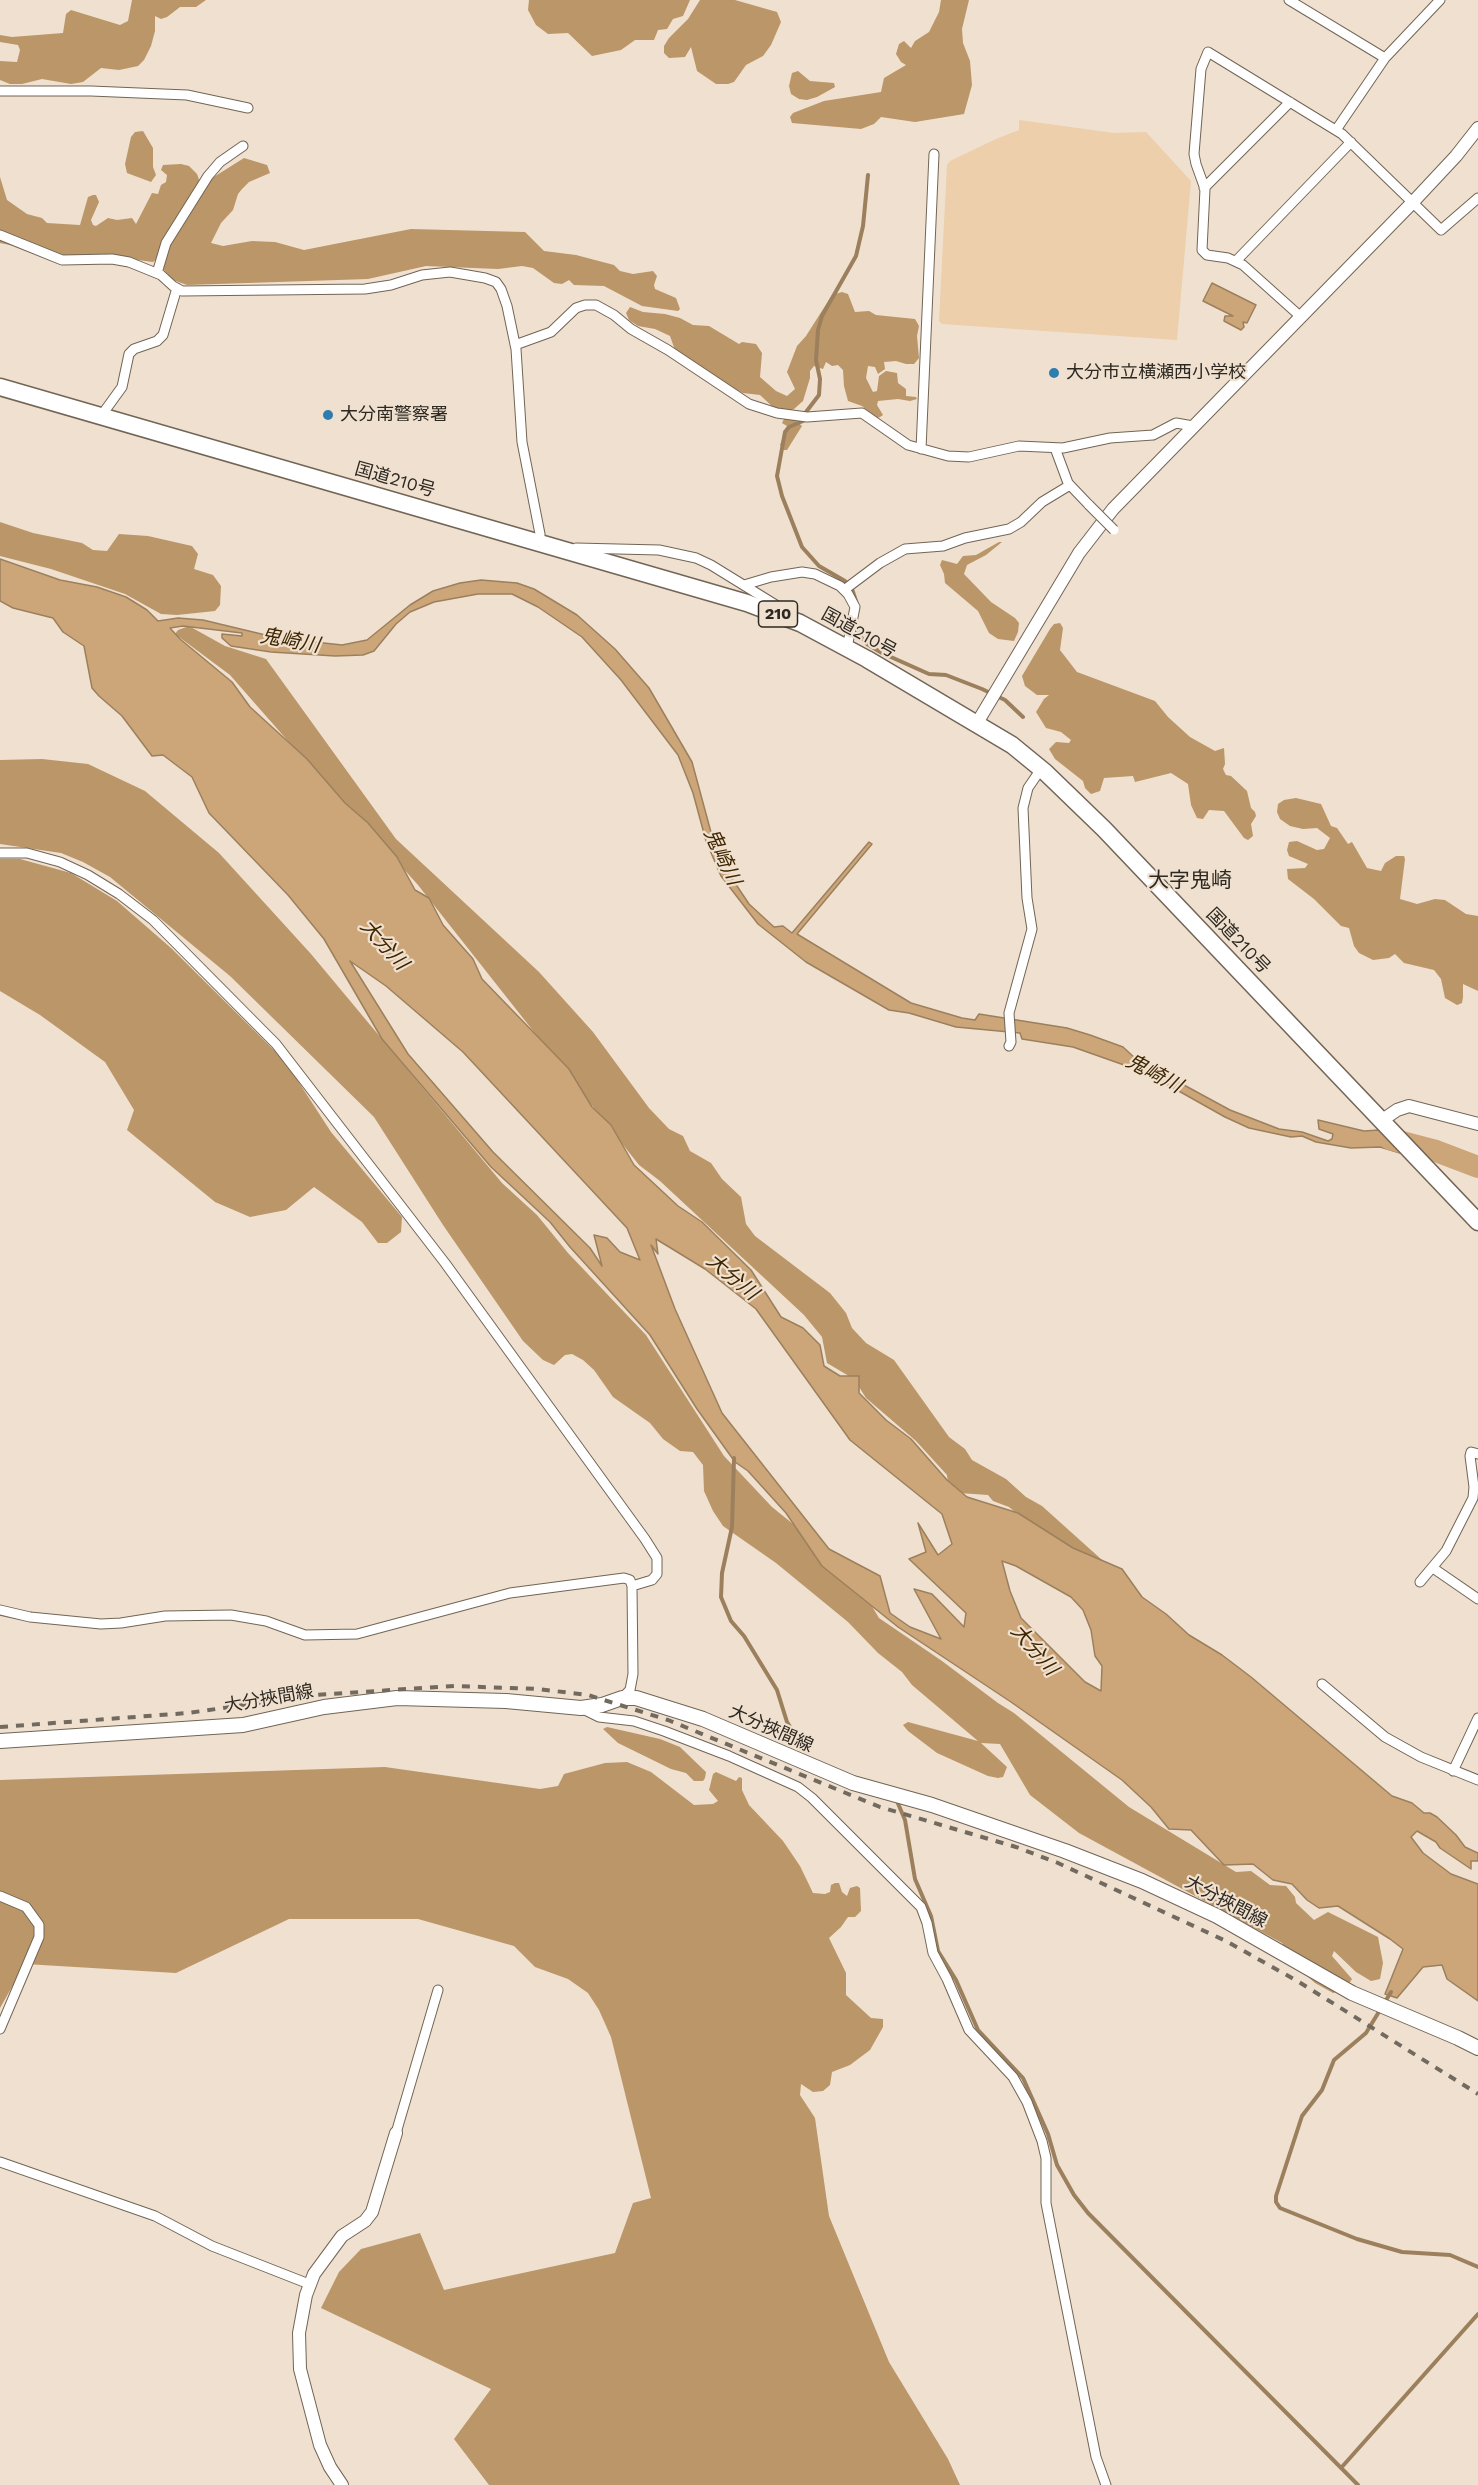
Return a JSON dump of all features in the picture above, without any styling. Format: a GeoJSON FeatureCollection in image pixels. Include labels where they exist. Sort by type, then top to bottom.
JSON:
{"type":"FeatureCollection","features":[{"type":"Feature","properties":{"kind":"highway","name":"国道210号"},"geometry":{"type":"LineString","coordinates":[[0,387],[757,607],[824,635],[848,648],[977,723],[1012,745],[1041,769],[1109,834],[1478,1222]]}},
{"type":"Feature","properties":{"kind":"main road","name":"大分挾間線"},"geometry":{"type":"LineString","coordinates":[[0,1741],[243,1725],[324,1707],[397,1698],[506,1701],[581,1708],[602,1705],[622,1698],[636,1698],[687,1713],[845,1779],[943,1809],[1065,1851],[1152,1885],[1217,1916],[1352,1993],[1478,2048]]}},
{"type":"Feature","properties":{"kind":"street"},"geometry":{"type":"LineString","coordinates":[[1290,0],[1385,58]]}},
{"type":"Feature","properties":{"kind":"street"},"geometry":{"type":"LineString","coordinates":[[1336,130],[1385,58],[1440,0]]}},
{"type":"Feature","properties":{"kind":"street"},"geometry":{"type":"LineString","coordinates":[[1300,317],[1247,268],[1236,261],[1207,255],[1202,250],[1204,188],[1194,154],[1201,69],[1208,51],[1336,130],[1441,230],[1478,198]]}},
{"type":"Feature","properties":{"kind":"street"},"geometry":{"type":"LineString","coordinates":[[0,91],[91,91],[187,95],[248,108]]}},
{"type":"Feature","properties":{"kind":"street"},"geometry":{"type":"LineString","coordinates":[[1204,188],[1290,102]]}},
{"type":"Feature","properties":{"kind":"street"},"geometry":{"type":"LineString","coordinates":[[977,723],[1092,535],[1138,481],[1413,202],[1456,156],[1478,128]]}},
{"type":"Feature","properties":{"kind":"street"},"geometry":{"type":"LineString","coordinates":[[1236,261],[1351,142]]}},
{"type":"Feature","properties":{"kind":"street"},"geometry":{"type":"LineString","coordinates":[[157,273],[166,243],[208,176],[220,162],[243,146]]}},
{"type":"Feature","properties":{"kind":"street"},"geometry":{"type":"LineString","coordinates":[[921,449],[934,154]]}},
{"type":"Feature","properties":{"kind":"street"},"geometry":{"type":"LineString","coordinates":[[0,235],[62,260],[121,260],[157,273],[177,288],[195,291],[365,289],[391,285],[439,272],[461,273],[485,278],[498,284],[507,306],[515,345],[522,442],[534,499],[540,543]]}},
{"type":"Feature","properties":{"kind":"street"},"geometry":{"type":"LineString","coordinates":[[101,416],[122,387],[131,351],[163,336],[177,288]]}},
{"type":"Feature","properties":{"kind":"street"},"geometry":{"type":"LineString","coordinates":[[515,345],[551,332],[576,308],[588,304],[596,305],[749,404],[777,413],[807,417],[862,413],[908,445],[948,456],[969,457],[1011,447],[1055,448],[1110,438],[1154,435],[1176,423],[1193,426]]}},
{"type":"Feature","properties":{"kind":"street"},"geometry":{"type":"LineString","coordinates":[[1055,448],[1070,485],[1114,530]]}},
{"type":"Feature","properties":{"kind":"street"},"geometry":{"type":"LineString","coordinates":[[844,590],[880,563],[905,549],[943,546],[965,538],[1010,529],[1042,502],[1070,485]]}},
{"type":"Feature","properties":{"kind":"street"},"geometry":{"type":"LineString","coordinates":[[558,548],[668,551],[704,562],[824,635]]}},
{"type":"Feature","properties":{"kind":"street"},"geometry":{"type":"LineString","coordinates":[[744,585],[771,577],[802,572],[819,575],[844,590],[855,607],[848,648]]}},
{"type":"Feature","properties":{"kind":"street"},"geometry":{"type":"LineString","coordinates":[[1010,1044],[1008,1016],[1032,929],[1027,898],[1022,825],[1024,800],[1032,781],[1041,769]]}},
{"type":"Feature","properties":{"kind":"street"},"geometry":{"type":"LineString","coordinates":[[0,853],[27,854],[60,862],[88,875],[119,894],[153,920],[276,1044],[445,1263],[645,1539],[657,1558],[657,1574],[652,1580],[632,1586]]}},
{"type":"Feature","properties":{"kind":"street"},"geometry":{"type":"LineString","coordinates":[[1387,1126],[1396,1110],[1413,1107],[1478,1124]]}},
{"type":"Feature","properties":{"kind":"street"},"geometry":{"type":"LineString","coordinates":[[1420,1582],[1453,1540],[1473,1498],[1474,1486],[1470,1456],[1471,1452],[1478,1454]]}},
{"type":"Feature","properties":{"kind":"street"},"geometry":{"type":"LineString","coordinates":[[1433,1568],[1478,1599]]}},
{"type":"Feature","properties":{"kind":"street"},"geometry":{"type":"LineString","coordinates":[[0,1610],[30,1617],[101,1624],[165,1616],[231,1615],[266,1621],[305,1635],[357,1634],[510,1593],[624,1578],[630,1580],[632,1586],[633,1674],[630,1690],[622,1698]]}},
{"type":"Feature","properties":{"kind":"street"},"geometry":{"type":"LineString","coordinates":[[1322,1684],[1385,1737],[1453,1771],[1478,1780]]}},
{"type":"Feature","properties":{"kind":"street"},"geometry":{"type":"LineString","coordinates":[[581,1708],[599,1717],[634,1721],[664,1731],[739,1760],[798,1787],[812,1798],[921,1907],[935,1958],[948,1979],[969,2030],[1013,2077],[1027,2102],[1042,2141],[1046,2158],[1046,2203],[1095,2457],[1106,2485]]}},
{"type":"Feature","properties":{"kind":"street"},"geometry":{"type":"LineString","coordinates":[[1453,1771],[1478,1718]]}},
{"type":"Feature","properties":{"kind":"street"},"geometry":{"type":"LineString","coordinates":[[0,1896],[21,1903],[39,1925],[39,1937],[0,2030]]}},
{"type":"Feature","properties":{"kind":"street"},"geometry":{"type":"LineString","coordinates":[[342,2485],[330,2467],[320,2445],[300,2369],[298,2332],[309,2283],[338,2239],[365,2221],[372,2212],[438,1990]]}},
{"type":"Feature","properties":{"kind":"street"},"geometry":{"type":"LineString","coordinates":[[0,2162],[155,2216],[212,2246],[309,2283]]}},
{"type":"Feature","properties":{"kind":"shaded area"},"geometry":{"type":"Polygon","coordinates":[[[132,0],[206,0],[196,7],[180,7],[161,19],[155,16],[155,31],[151,46],[138,66],[119,70],[101,68],[83,82],[71,84],[42,79],[22,84],[10,84],[0,80],[0,61],[17,62],[20,50],[18,45],[0,42],[0,35],[12,37],[63,33],[66,14],[71,10],[120,25],[128,21],[132,0]]]}},
{"type":"Feature","properties":{"kind":"shaded area"},"geometry":{"type":"Polygon","coordinates":[[[529,0],[690,0],[683,16],[673,19],[667,29],[658,30],[654,40],[635,40],[621,50],[592,56],[568,33],[548,34],[536,25],[528,10],[529,0]]]}},
{"type":"Feature","properties":{"kind":"shaded area"},"geometry":{"type":"Polygon","coordinates":[[[700,0],[735,0],[777,12],[781,22],[771,45],[763,56],[746,65],[734,82],[716,84],[697,71],[691,47],[685,57],[669,58],[664,53],[664,46],[669,38],[688,19],[700,0]]]}},
{"type":"Feature","properties":{"kind":"shaded area"},"geometry":{"type":"Polygon","coordinates":[[[941,0],[969,0],[962,29],[963,43],[970,61],[972,85],[964,114],[915,122],[881,117],[874,124],[861,129],[792,123],[790,117],[793,113],[824,101],[881,92],[884,78],[906,65],[896,54],[899,44],[904,41],[911,48],[915,41],[929,32],[939,12],[941,0]]]}},
{"type":"Feature","properties":{"kind":"shaded area"},"geometry":{"type":"Polygon","coordinates":[[[798,71],[810,81],[834,83],[835,87],[817,97],[807,100],[799,99],[791,94],[789,86],[792,73],[798,71]]]}},
{"type":"Feature","properties":{"kind":"shaded area"},"geometry":{"type":"Polygon","coordinates":[[[1019,120],[1114,133],[1146,132],[1191,181],[1177,340],[942,324],[939,321],[947,165],[950,161],[1019,130],[1019,120]]]}},
{"type":"Feature","properties":{"kind":"shaded area"},"geometry":{"type":"Polygon","coordinates":[[[143,131],[153,148],[153,167],[156,175],[151,182],[127,173],[125,164],[131,137],[135,132],[143,131]]]}},
{"type":"Feature","properties":{"kind":"shaded area"},"geometry":{"type":"Polygon","coordinates":[[[244,158],[267,165],[270,173],[249,182],[242,189],[233,210],[221,223],[211,243],[223,246],[252,241],[275,242],[304,250],[411,229],[525,232],[544,251],[576,255],[614,265],[620,271],[633,274],[653,271],[657,276],[655,289],[676,298],[680,309],[678,311],[642,306],[604,286],[574,285],[569,280],[562,284],[554,283],[533,268],[522,266],[498,269],[426,266],[368,279],[187,285],[173,280],[163,269],[162,255],[153,262],[100,255],[69,257],[0,243],[0,177],[7,200],[27,214],[42,218],[47,223],[80,225],[88,197],[96,195],[99,202],[91,220],[93,225],[96,226],[108,218],[117,220],[132,218],[136,224],[152,193],[158,194],[161,185],[166,182],[167,175],[161,170],[163,165],[189,166],[197,174],[201,185],[244,158]]]}},
{"type":"Feature","properties":{"kind":"shaded area"},"geometry":{"type":"Polygon","coordinates":[[[842,292],[848,294],[855,312],[869,311],[876,315],[915,319],[919,326],[917,336],[919,358],[914,364],[884,362],[885,369],[878,374],[875,367],[868,366],[866,378],[873,392],[877,391],[879,376],[886,371],[897,373],[898,383],[906,389],[906,396],[917,399],[878,401],[877,405],[883,415],[877,418],[862,406],[848,401],[843,370],[838,365],[832,366],[826,362],[823,369],[814,366],[810,371],[803,401],[787,412],[774,408],[760,395],[743,393],[725,384],[675,350],[670,336],[655,329],[638,326],[629,320],[626,313],[630,307],[643,312],[665,314],[693,325],[709,326],[739,344],[742,342],[756,344],[762,353],[760,377],[776,391],[787,396],[795,389],[787,372],[797,346],[832,295],[842,292]]]}},
{"type":"Feature","properties":{"kind":"shaded area"},"geometry":{"type":"Polygon","coordinates":[[[785,417],[794,419],[802,426],[787,450],[780,445],[787,426],[782,423],[785,417]]]}},
{"type":"Feature","properties":{"kind":"shaded area"},"geometry":{"type":"Polygon","coordinates":[[[0,522],[33,533],[82,543],[93,550],[107,551],[119,534],[148,536],[192,546],[198,554],[194,569],[213,575],[221,586],[220,605],[215,611],[177,615],[161,614],[125,594],[51,569],[0,556],[0,522]]]}},
{"type":"Feature","properties":{"kind":"shaded area"},"geometry":{"type":"Polygon","coordinates":[[[1002,542],[986,555],[967,565],[964,574],[991,602],[1019,623],[1014,641],[998,639],[989,633],[978,611],[945,583],[940,565],[942,560],[957,564],[963,556],[976,555],[1002,542]]]}},
{"type":"Feature","properties":{"kind":"shaded area"},"geometry":{"type":"Polygon","coordinates":[[[1060,623],[1063,628],[1060,650],[1077,672],[1155,701],[1168,717],[1190,737],[1215,751],[1224,748],[1223,769],[1226,775],[1231,776],[1247,791],[1251,808],[1255,812],[1256,816],[1251,824],[1253,836],[1248,840],[1244,838],[1224,811],[1209,810],[1203,819],[1197,818],[1191,805],[1188,784],[1171,773],[1135,782],[1133,776],[1104,778],[1100,791],[1091,794],[1085,788],[1083,781],[1055,759],[1049,749],[1056,742],[1069,743],[1071,740],[1061,732],[1046,728],[1036,712],[1049,695],[1037,695],[1025,686],[1022,676],[1050,629],[1054,624],[1060,623]]]}},
{"type":"Feature","properties":{"kind":"shaded area"},"geometry":{"type":"Polygon","coordinates":[[[189,626],[225,646],[266,659],[396,839],[539,972],[593,1032],[649,1108],[669,1129],[683,1136],[690,1151],[711,1163],[722,1179],[741,1197],[746,1224],[755,1236],[830,1293],[846,1313],[852,1328],[866,1343],[894,1360],[949,1437],[965,1449],[972,1460],[1006,1479],[1026,1497],[1042,1506],[1111,1568],[1052,1542],[1009,1507],[993,1501],[988,1495],[959,1493],[948,1484],[947,1475],[916,1441],[866,1398],[854,1379],[827,1363],[822,1337],[804,1315],[660,1181],[639,1165],[418,885],[352,814],[230,675],[175,634],[178,630],[189,626]]]}},
{"type":"Feature","properties":{"kind":"shaded area"},"geometry":{"type":"Polygon","coordinates":[[[42,759],[88,764],[145,791],[219,853],[311,954],[502,1183],[537,1215],[568,1253],[646,1335],[724,1456],[772,1507],[808,1536],[858,1583],[879,1618],[1014,1713],[1129,1807],[1236,1872],[1251,1871],[1270,1885],[1286,1886],[1295,1897],[1296,1903],[1314,1920],[1328,1912],[1378,1937],[1383,1963],[1380,1979],[1371,1981],[1356,1972],[1334,1951],[1332,1956],[1352,1979],[1345,1990],[1333,1993],[1315,1983],[1298,1968],[1282,1943],[1079,1833],[1030,1795],[1000,1744],[981,1743],[1007,1767],[1003,1777],[998,1778],[988,1776],[937,1753],[908,1731],[903,1725],[908,1722],[978,1741],[912,1685],[902,1672],[878,1653],[848,1622],[776,1563],[723,1526],[704,1491],[703,1465],[693,1452],[680,1451],[663,1439],[650,1423],[613,1397],[594,1370],[583,1360],[572,1354],[565,1355],[554,1365],[543,1360],[523,1341],[443,1225],[374,1117],[230,976],[110,877],[61,853],[0,844],[0,760],[42,759]]]}},
{"type":"Feature","properties":{"kind":"shaded area"},"geometry":{"type":"Polygon","coordinates":[[[1296,798],[1321,804],[1331,826],[1337,828],[1348,844],[1352,842],[1367,868],[1381,871],[1385,863],[1396,856],[1404,856],[1400,899],[1417,904],[1435,899],[1445,900],[1466,914],[1478,916],[1478,991],[1463,984],[1462,1003],[1457,1005],[1445,998],[1441,979],[1434,970],[1404,963],[1395,954],[1389,958],[1373,960],[1359,953],[1354,946],[1349,928],[1341,926],[1314,899],[1288,879],[1287,869],[1305,868],[1308,864],[1289,856],[1287,850],[1289,842],[1297,841],[1317,850],[1324,849],[1330,838],[1317,828],[1303,829],[1290,826],[1280,819],[1277,812],[1278,804],[1284,800],[1296,798]]]}},
{"type":"Feature","properties":{"kind":"shaded area"},"geometry":{"type":"Polygon","coordinates":[[[0,859],[20,859],[71,873],[117,901],[171,948],[285,1061],[331,1132],[402,1217],[401,1232],[387,1243],[378,1243],[362,1222],[314,1187],[286,1210],[250,1217],[215,1202],[127,1130],[134,1110],[105,1062],[40,1015],[0,991],[0,859]]]}},
{"type":"Feature","properties":{"kind":"shaded area"},"geometry":{"type":"Polygon","coordinates":[[[607,1727],[660,1739],[680,1747],[706,1772],[705,1778],[703,1781],[694,1781],[686,1773],[671,1769],[618,1743],[603,1729],[607,1727]]]}},
{"type":"Feature","properties":{"kind":"shaded area"},"geometry":{"type":"Polygon","coordinates":[[[627,1762],[651,1772],[694,1805],[713,1804],[718,1801],[709,1790],[713,1774],[716,1772],[736,1781],[739,1777],[742,1778],[742,1790],[749,1805],[783,1841],[800,1866],[813,1893],[830,1892],[831,1885],[835,1883],[839,1883],[842,1892],[847,1896],[850,1888],[857,1886],[860,1888],[861,1911],[855,1917],[848,1917],[829,1938],[846,1973],[846,1995],[871,2018],[883,2019],[883,2027],[870,2050],[850,2065],[832,2072],[830,2085],[823,2091],[813,2092],[801,2084],[800,2095],[815,2118],[829,2216],[889,2362],[948,2459],[960,2485],[489,2485],[454,2439],[491,2389],[321,2308],[339,2272],[361,2249],[420,2233],[444,2290],[615,2253],[633,2203],[651,2198],[611,2037],[599,2010],[588,1993],[568,1979],[535,1967],[514,1946],[418,1919],[289,1919],[176,1973],[25,1964],[0,2008],[0,1780],[385,1767],[540,1789],[558,1786],[564,1774],[605,1763],[627,1762]]]}},
{"type":"Feature","properties":{"kind":"water"},"geometry":{"type":"Polygon","coordinates":[[[1212,283],[1256,305],[1247,323],[1243,322],[1244,327],[1241,330],[1224,321],[1225,316],[1233,316],[1203,301],[1212,283]]]}},
{"type":"Feature","properties":{"kind":"water","name":"大分川"},"geometry":{"type":"Polygon","coordinates":[[[0,559],[60,580],[97,587],[126,597],[147,610],[158,621],[178,618],[203,620],[278,638],[342,645],[367,640],[410,605],[433,591],[460,583],[481,580],[517,583],[534,589],[577,615],[615,649],[649,688],[692,762],[712,836],[725,868],[749,904],[774,927],[783,926],[792,933],[869,842],[872,844],[797,934],[911,1003],[962,1018],[975,1020],[979,1014],[1067,1028],[1090,1035],[1123,1047],[1136,1059],[1230,1110],[1279,1129],[1302,1132],[1328,1141],[1332,1139],[1333,1134],[1319,1129],[1318,1120],[1364,1131],[1379,1130],[1400,1153],[1380,1147],[1351,1148],[1316,1142],[1302,1136],[1291,1137],[1249,1128],[1136,1067],[1073,1047],[1022,1039],[1020,1033],[956,1027],[909,1013],[889,1010],[806,962],[758,924],[721,876],[706,841],[693,793],[678,755],[621,680],[582,637],[538,607],[512,594],[478,594],[434,602],[410,612],[396,624],[374,651],[363,655],[335,656],[271,652],[231,646],[222,638],[222,634],[242,636],[242,633],[183,626],[170,628],[232,682],[250,707],[307,759],[345,803],[368,823],[397,857],[415,890],[429,898],[443,925],[473,959],[482,979],[569,1069],[592,1107],[611,1125],[634,1165],[678,1206],[702,1222],[751,1270],[781,1317],[803,1328],[820,1345],[824,1366],[840,1376],[859,1376],[859,1393],[886,1420],[911,1439],[947,1480],[967,1497],[1018,1513],[1073,1548],[1122,1569],[1142,1597],[1166,1614],[1189,1635],[1222,1655],[1251,1677],[1392,1796],[1412,1803],[1424,1813],[1437,1817],[1465,1847],[1478,1853],[1478,1861],[1471,1861],[1471,1869],[1440,1848],[1436,1842],[1417,1831],[1411,1837],[1423,1853],[1451,1874],[1478,1884],[1478,2001],[1447,1979],[1442,1965],[1423,1967],[1397,1998],[1385,1994],[1403,1949],[1390,1939],[1338,1906],[1319,1908],[1307,1900],[1292,1884],[1273,1880],[1253,1864],[1224,1865],[1191,1830],[1169,1829],[1151,1807],[1122,1780],[1011,1702],[898,1627],[822,1566],[786,1513],[748,1471],[735,1462],[697,1409],[650,1335],[550,1222],[491,1167],[382,1039],[324,939],[288,895],[209,813],[192,777],[163,755],[152,756],[122,716],[92,688],[84,646],[63,632],[53,618],[13,608],[0,601],[0,559]],[[350,961],[408,1054],[493,1152],[590,1248],[602,1266],[594,1235],[607,1238],[620,1252],[640,1260],[627,1228],[463,1052],[386,986],[350,961]],[[656,1239],[658,1254],[651,1245],[675,1309],[722,1413],[829,1549],[880,1576],[890,1613],[910,1627],[941,1639],[914,1589],[932,1594],[964,1627],[966,1613],[909,1559],[926,1552],[918,1523],[938,1555],[952,1544],[942,1514],[850,1440],[756,1309],[705,1269],[656,1239]],[[1002,1561],[1010,1591],[1021,1618],[1085,1682],[1101,1691],[1102,1666],[1095,1656],[1091,1630],[1083,1610],[1071,1597],[1016,1566],[1002,1561]]]}},
{"type":"Feature","properties":{"kind":"water"},"geometry":{"type":"Polygon","coordinates":[[[1421,1140],[1437,1142],[1478,1160],[1478,1172],[1440,1160],[1421,1140]]]}},
{"type":"Feature","properties":{"kind":"waterway"},"geometry":{"type":"LineString","coordinates":[[857,604],[852,589],[845,581],[819,566],[802,547],[782,496],[777,476],[785,432],[789,427],[803,421],[806,412],[819,395],[820,379],[816,360],[818,330],[822,316],[856,256],[863,226],[868,175]]}},
{"type":"Feature","properties":{"kind":"waterway"},"geometry":{"type":"LineString","coordinates":[[855,623],[859,635],[867,644],[882,653],[929,674],[946,675],[982,689],[1005,700],[1023,717]]}},
{"type":"Feature","properties":{"kind":"waterway","name":"鬼崎川"},"geometry":{"type":"LineString","coordinates":[[1390,1139],[1436,1151],[1478,1167]]}},
{"type":"Feature","properties":{"kind":"waterway"},"geometry":{"type":"LineString","coordinates":[[734,1458],[732,1527],[722,1573],[721,1597],[731,1621],[744,1636],[777,1690],[787,1722],[797,1738]]}},
{"type":"Feature","properties":{"kind":"waterway"},"geometry":{"type":"LineString","coordinates":[[897,1801],[905,1820],[915,1879],[931,1916],[938,1951],[956,1980],[978,2030],[1023,2078],[1048,2134],[1057,2165],[1074,2195],[1088,2213],[1358,2485]]}},
{"type":"Feature","properties":{"kind":"waterway"},"geometry":{"type":"LineString","coordinates":[[1391,1992],[1366,2033],[1334,2060],[1322,2090],[1302,2116],[1276,2202],[1280,2208],[1357,2239],[1402,2252],[1450,2255],[1478,2267]]}},
{"type":"Feature","properties":{"kind":"waterway"},"geometry":{"type":"LineString","coordinates":[[1341,2468],[1478,2314]]}},
{"type":"Feature","properties":{"kind":"railway"},"geometry":{"type":"LineString","coordinates":[[0,1727],[188,1713],[314,1695],[454,1686],[538,1689],[588,1695],[668,1720],[880,1807],[1016,1847],[1058,1863],[1226,1941],[1299,1982],[1478,2094]]}},
{"type":"Feature","properties":{"kind":"place","name":"大分市立横瀬西小学校"},"geometry":{"type":"Point","coordinates":[1054,373]}},
{"type":"Feature","properties":{"kind":"place","name":"大分南警察署"},"geometry":{"type":"Point","coordinates":[328,415]}},
{"type":"Feature","properties":{"kind":"district","name":"大字鬼崎"},"geometry":{"type":"Point","coordinates":[1190,881]}}]}
